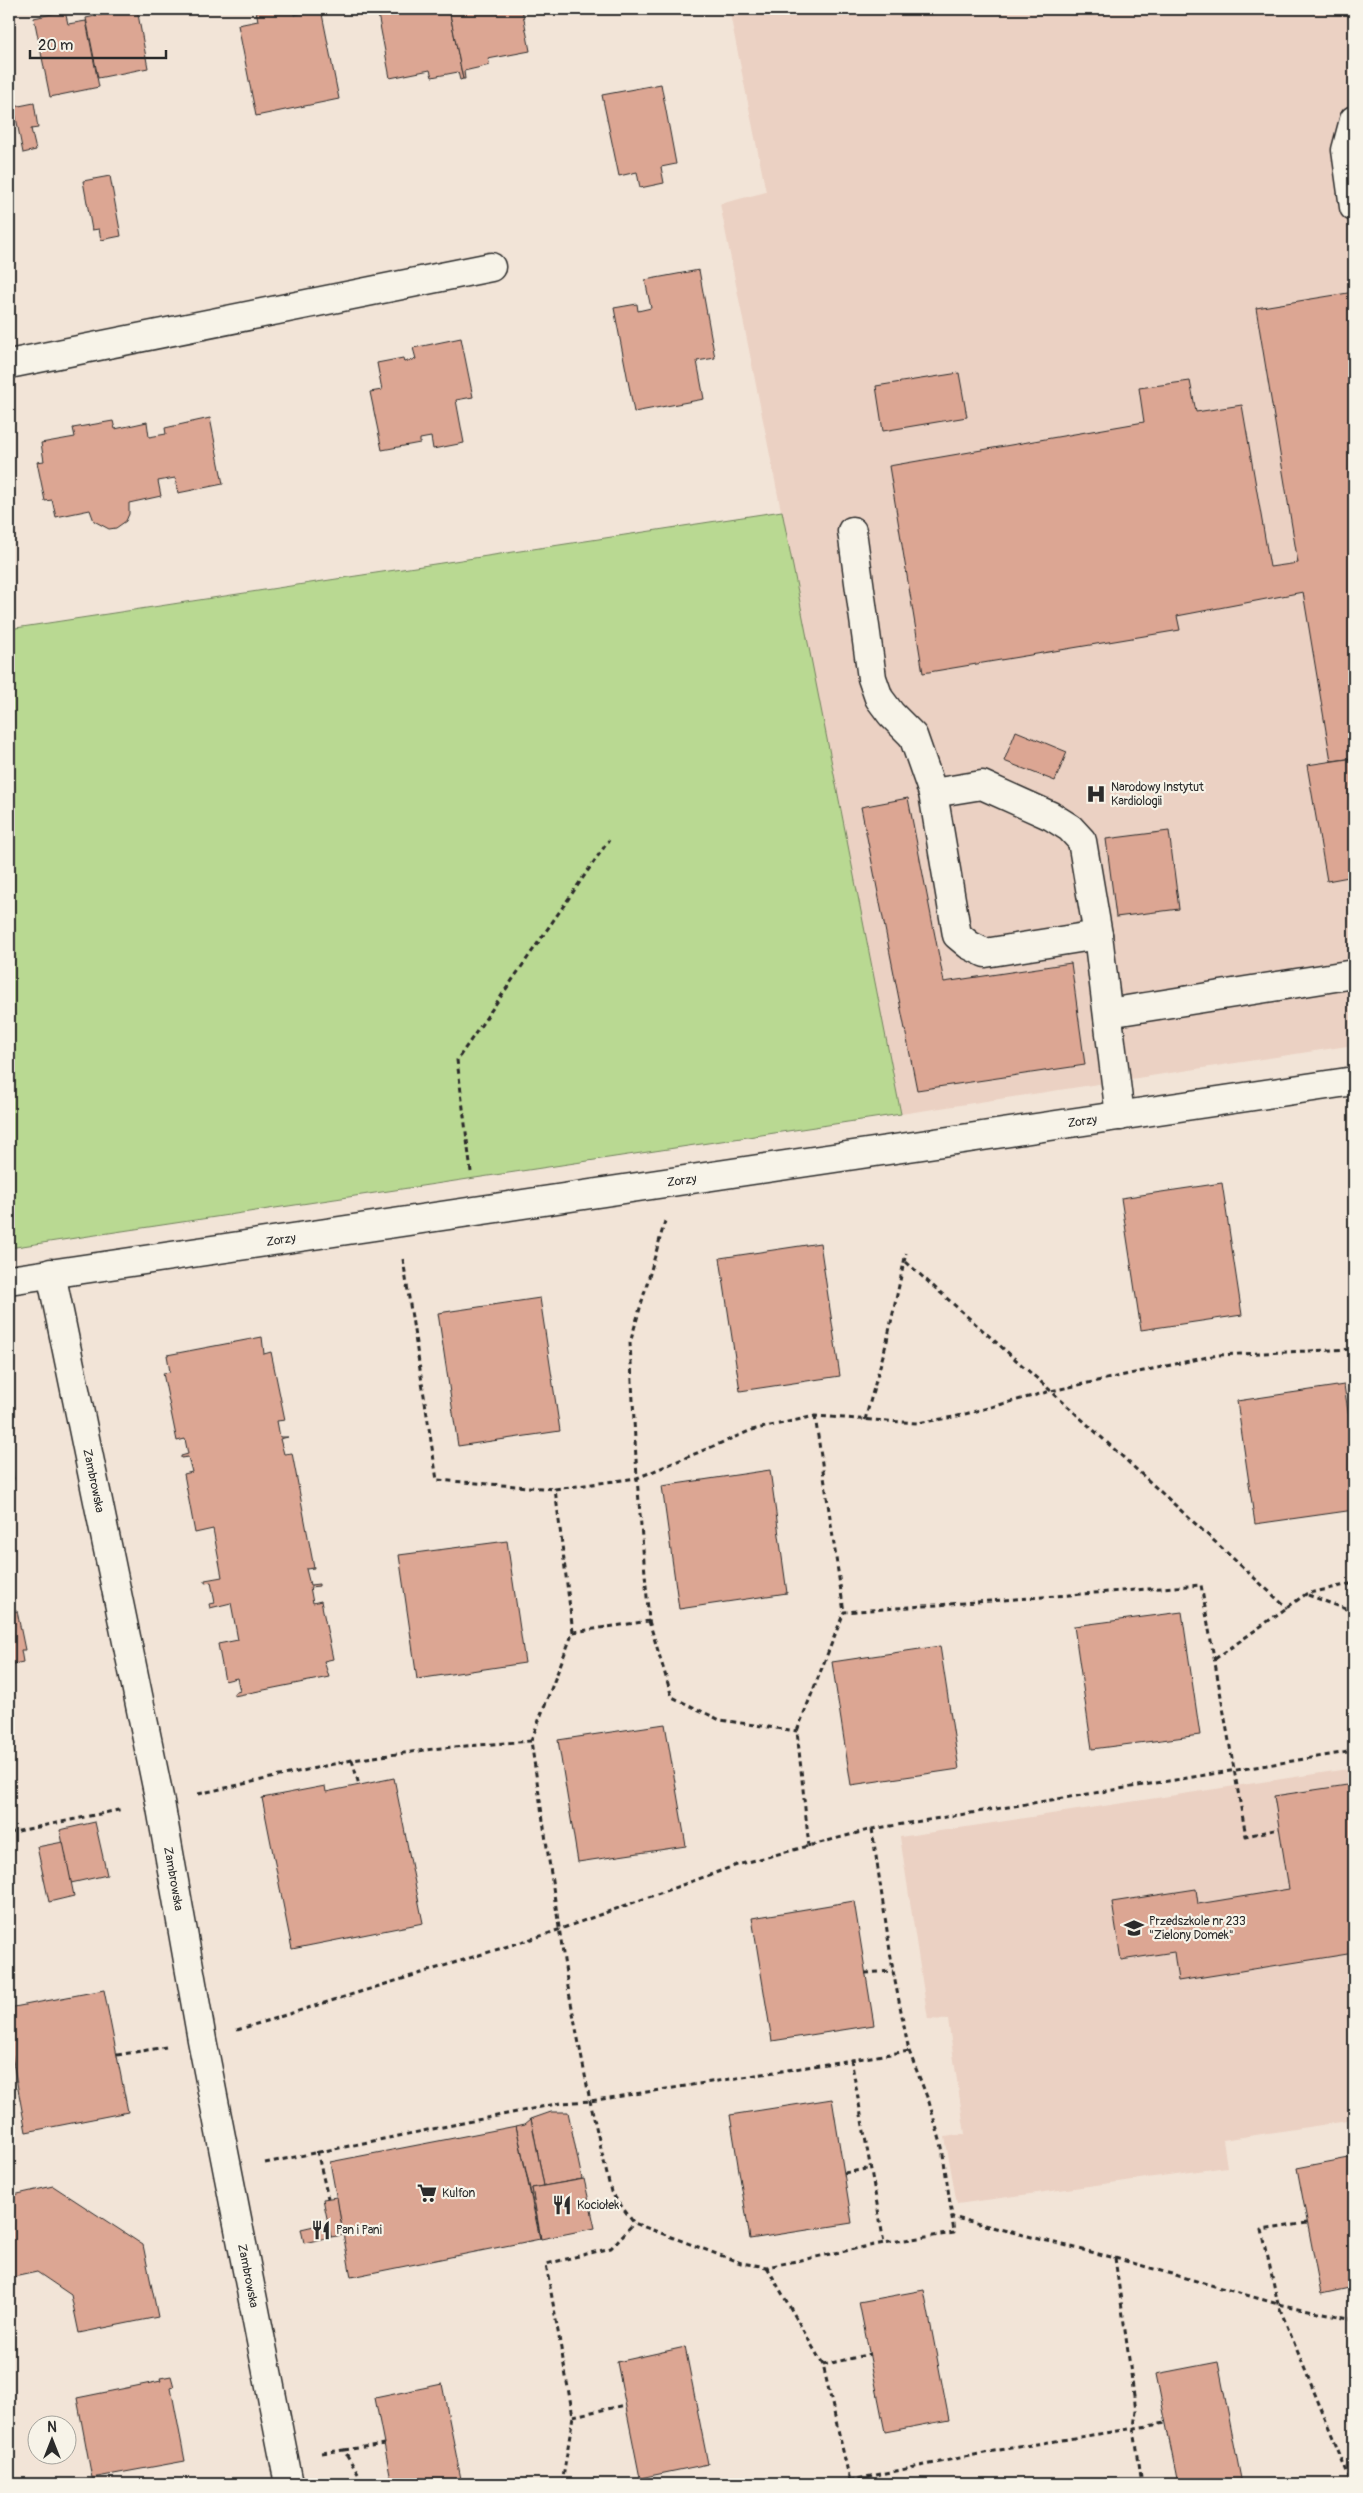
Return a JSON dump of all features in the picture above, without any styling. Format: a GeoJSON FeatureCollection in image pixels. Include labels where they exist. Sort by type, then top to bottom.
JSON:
{"type":"FeatureCollection","features":[{"type":"Feature","properties":{"kind":"street"},"geometry":{"type":"LineString","coordinates":[[1354,120],[1346,150],[1354,207]]}},
{"type":"Feature","properties":{"kind":"street"},"geometry":{"type":"LineString","coordinates":[[9,364],[491,267]]}},
{"type":"Feature","properties":{"kind":"street"},"geometry":{"type":"LineString","coordinates":[[852,531],[872,678],[879,698],[912,736],[933,793],[957,934],[969,945],[985,953],[1098,934]]}},
{"type":"Feature","properties":{"kind":"street"},"geometry":{"type":"LineString","coordinates":[[933,793],[982,785],[1015,798],[1070,828],[1082,841],[1098,934],[1120,1116]]}},
{"type":"Feature","properties":{"kind":"street"},"geometry":{"type":"LineString","coordinates":[[1108,1013],[1354,974]]}},
{"type":"Feature","properties":{"kind":"street","name":"Zorzy"},"geometry":{"type":"LineString","coordinates":[[9,1280],[1354,1081]]}},
{"type":"Feature","properties":{"kind":"street","name":"Zambrowska"},"geometry":{"type":"LineString","coordinates":[[51,1273],[160,1802],[202,2040],[230,2171],[287,2472]]}},
{"type":"Feature","properties":{"kind":"path"},"geometry":{"type":"LineString","coordinates":[[476,1210],[457,1060],[609,840]]}},
{"type":"Feature","properties":{"kind":"path"},"geometry":{"type":"LineString","coordinates":[[677,1180],[630,1343],[637,1478],[649,1621],[672,1697],[720,1720],[797,1731]]}},
{"type":"Feature","properties":{"kind":"path"},"geometry":{"type":"LineString","coordinates":[[397,1222],[436,1480],[555,1489],[637,1478],[752,1430],[815,1416],[917,1423],[954,1417],[1050,1391],[1218,1355],[1354,1348]]}},
{"type":"Feature","properties":{"kind":"path"},"geometry":{"type":"LineString","coordinates":[[865,1420],[887,1341],[906,1262],[906,1253]]}},
{"type":"Feature","properties":{"kind":"path"},"geometry":{"type":"LineString","coordinates":[[906,1262],[1287,1608]]}},
{"type":"Feature","properties":{"kind":"path"},"geometry":{"type":"LineString","coordinates":[[809,1847],[797,1731],[844,1612],[815,1416]]}},
{"type":"Feature","properties":{"kind":"path"},"geometry":{"type":"LineString","coordinates":[[555,1489],[573,1632],[531,1741],[560,1929],[590,2101],[611,2192],[634,2223],[741,2263],[767,2267],[884,2243],[954,2233],[942,2148],[929,2102],[909,2051],[893,1971],[872,1830]]}},
{"type":"Feature","properties":{"kind":"path"},"geometry":{"type":"LineString","coordinates":[[1215,1659],[1306,1594],[1354,1583]]}},
{"type":"Feature","properties":{"kind":"path"},"geometry":{"type":"LineString","coordinates":[[844,1612],[1201,1585],[1236,1770],[1246,1836],[1280,1830]]}},
{"type":"Feature","properties":{"kind":"path"},"geometry":{"type":"LineString","coordinates":[[1306,1594],[1354,1612]]}},
{"type":"Feature","properties":{"kind":"path"},"geometry":{"type":"LineString","coordinates":[[573,1632],[649,1621]]}},
{"type":"Feature","properties":{"kind":"path"},"geometry":{"type":"LineString","coordinates":[[9,1832],[160,1802],[352,1760],[441,1748],[531,1741]]}},
{"type":"Feature","properties":{"kind":"path"},"geometry":{"type":"LineString","coordinates":[[117,2055],[202,2040],[560,1929],[737,1865],[872,1830],[1354,1751]]}},
{"type":"Feature","properties":{"kind":"path"},"geometry":{"type":"LineString","coordinates":[[352,1760],[359,1785]]}},
{"type":"Feature","properties":{"kind":"path"},"geometry":{"type":"LineString","coordinates":[[866,1973],[893,1971]]}},
{"type":"Feature","properties":{"kind":"path"},"geometry":{"type":"LineString","coordinates":[[230,2171],[317,2150],[562,2103],[590,2101],[909,2051]]}},
{"type":"Feature","properties":{"kind":"path"},"geometry":{"type":"LineString","coordinates":[[851,2060],[872,2168],[884,2243]]}},
{"type":"Feature","properties":{"kind":"path"},"geometry":{"type":"LineString","coordinates":[[317,2150],[328,2198]]}},
{"type":"Feature","properties":{"kind":"path"},"geometry":{"type":"LineString","coordinates":[[844,2172],[872,2168]]}},
{"type":"Feature","properties":{"kind":"path"},"geometry":{"type":"LineString","coordinates":[[952,2217],[1115,2258],[1278,2304],[1354,2319]]}},
{"type":"Feature","properties":{"kind":"path"},"geometry":{"type":"LineString","coordinates":[[562,2484],[573,2416],[546,2264],[611,2248],[634,2223]]}},
{"type":"Feature","properties":{"kind":"path"},"geometry":{"type":"LineString","coordinates":[[1307,2223],[1262,2230],[1278,2304],[1352,2484]]}},
{"type":"Feature","properties":{"kind":"path"},"geometry":{"type":"LineString","coordinates":[[1115,2258],[1136,2410],[1134,2428],[1142,2484]]}},
{"type":"Feature","properties":{"kind":"path"},"geometry":{"type":"LineString","coordinates":[[767,2267],[822,2365],[851,2482]]}},
{"type":"Feature","properties":{"kind":"path"},"geometry":{"type":"LineString","coordinates":[[822,2365],[870,2354]]}},
{"type":"Feature","properties":{"kind":"path"},"geometry":{"type":"LineString","coordinates":[[573,2416],[626,2405]]}},
{"type":"Feature","properties":{"kind":"path"},"geometry":{"type":"LineString","coordinates":[[832,2484],[851,2482],[994,2451],[1166,2423]]}},
{"type":"Feature","properties":{"kind":"path"},"geometry":{"type":"LineString","coordinates":[[287,2472],[344,2450],[384,2444]]}},
{"type":"Feature","properties":{"kind":"path"},"geometry":{"type":"LineString","coordinates":[[344,2450],[364,2484]]}},
{"type":"Feature","properties":{"kind":"shaded area","name":"Narodowy Instytut Kardiologii"},"geometry":{"type":"Polygon","coordinates":[[[729,9],[1354,9],[1354,1045],[901,1114],[720,204],[766,192],[729,9]]]}},
{"type":"Feature","properties":{"kind":"shaded area","name":"Przedszkole nr 233 \"Zielony Domek\""},"geometry":{"type":"Polygon","coordinates":[[[1354,1768],[1354,2120],[1223,2140],[1227,2167],[957,2204],[945,2137],[965,2134],[948,2020],[928,2019],[900,1837],[1354,1768]]]}},
{"type":"Feature","properties":{"kind":"green space"},"geometry":{"type":"Polygon","coordinates":[[[782,511],[901,1114],[9,1248],[9,629],[782,511]]]}},
{"type":"Feature","properties":{"kind":"building"},"geometry":{"type":"Polygon","coordinates":[[[128,9],[137,9],[148,68],[98,78],[86,18],[128,9]]]}},
{"type":"Feature","properties":{"kind":"building"},"geometry":{"type":"Polygon","coordinates":[[[256,9],[293,9],[294,15],[321,9],[339,99],[256,116],[238,25],[258,21],[256,9]]]}},
{"type":"Feature","properties":{"kind":"building"},"geometry":{"type":"Polygon","coordinates":[[[377,9],[449,9],[463,79],[460,80],[458,72],[432,77],[430,70],[390,78],[377,9]]]}},
{"type":"Feature","properties":{"kind":"building"},"geometry":{"type":"Polygon","coordinates":[[[449,9],[522,9],[530,51],[488,59],[490,65],[464,71],[465,79],[463,79],[449,9]]]}},
{"type":"Feature","properties":{"kind":"building"},"geometry":{"type":"Polygon","coordinates":[[[65,11],[68,24],[86,21],[99,87],[50,97],[34,18],[65,11]]]}},
{"type":"Feature","properties":{"kind":"building"},"geometry":{"type":"Polygon","coordinates":[[[661,84],[676,164],[661,167],[664,183],[640,188],[637,172],[619,176],[602,95],[661,84]]]}},
{"type":"Feature","properties":{"kind":"building"},"geometry":{"type":"Polygon","coordinates":[[[34,103],[38,128],[31,129],[36,150],[23,153],[14,107],[34,103]]]}},
{"type":"Feature","properties":{"kind":"building"},"geometry":{"type":"Polygon","coordinates":[[[110,176],[121,236],[101,240],[99,229],[92,230],[83,181],[110,176]]]}},
{"type":"Feature","properties":{"kind":"building"},"geometry":{"type":"Polygon","coordinates":[[[699,270],[715,358],[697,361],[704,399],[634,412],[614,308],[637,304],[638,311],[651,308],[645,280],[699,270]]]}},
{"type":"Feature","properties":{"kind":"building"},"geometry":{"type":"Polygon","coordinates":[[[1354,292],[1354,758],[1331,761],[1303,592],[1177,616],[1180,630],[923,673],[889,466],[1144,422],[1139,388],[1190,381],[1196,412],[1242,405],[1270,567],[1298,563],[1256,308],[1354,292]]]}},
{"type":"Feature","properties":{"kind":"building"},"geometry":{"type":"Polygon","coordinates":[[[461,338],[473,397],[456,400],[464,443],[433,449],[431,437],[420,439],[420,443],[382,450],[370,392],[382,390],[377,363],[403,358],[404,362],[416,359],[413,348],[461,338]]]}},
{"type":"Feature","properties":{"kind":"building"},"geometry":{"type":"Polygon","coordinates":[[[959,373],[967,417],[883,431],[876,386],[959,373]]]}},
{"type":"Feature","properties":{"kind":"building"},"geometry":{"type":"Polygon","coordinates":[[[210,418],[223,484],[178,493],[175,478],[158,481],[161,496],[129,503],[129,514],[126,521],[116,528],[109,529],[94,521],[90,510],[56,517],[52,500],[45,501],[37,462],[44,461],[41,443],[75,437],[73,428],[113,421],[115,429],[147,422],[149,437],[166,434],[165,428],[210,418]]]}},
{"type":"Feature","properties":{"kind":"building"},"geometry":{"type":"Polygon","coordinates":[[[1016,731],[1067,752],[1055,781],[1004,761],[1016,731]]]}},
{"type":"Feature","properties":{"kind":"building"},"geometry":{"type":"Polygon","coordinates":[[[1354,758],[1354,876],[1327,881],[1307,765],[1354,758]]]}},
{"type":"Feature","properties":{"kind":"building"},"geometry":{"type":"Polygon","coordinates":[[[908,798],[944,982],[1071,963],[1085,1065],[917,1090],[861,807],[908,798]]]}},
{"type":"Feature","properties":{"kind":"building"},"geometry":{"type":"Polygon","coordinates":[[[1169,831],[1179,909],[1116,917],[1106,839],[1169,831]]]}},
{"type":"Feature","properties":{"kind":"building"},"geometry":{"type":"Polygon","coordinates":[[[1222,1183],[1242,1315],[1141,1330],[1121,1198],[1222,1183]]]}},
{"type":"Feature","properties":{"kind":"building"},"geometry":{"type":"Polygon","coordinates":[[[820,1243],[840,1376],[740,1391],[720,1258],[820,1243]]]}},
{"type":"Feature","properties":{"kind":"building"},"geometry":{"type":"Polygon","coordinates":[[[540,1298],[560,1431],[458,1446],[438,1313],[540,1298]]]}},
{"type":"Feature","properties":{"kind":"building"},"geometry":{"type":"Polygon","coordinates":[[[262,1337],[264,1354],[271,1352],[285,1420],[277,1421],[280,1437],[288,1437],[280,1439],[284,1454],[292,1453],[314,1568],[306,1569],[310,1585],[319,1584],[319,1586],[310,1587],[313,1603],[321,1601],[333,1659],[324,1661],[329,1677],[234,1696],[234,1693],[240,1691],[237,1678],[225,1681],[218,1644],[238,1640],[231,1603],[210,1608],[209,1604],[215,1603],[211,1582],[205,1583],[205,1580],[222,1577],[213,1529],[195,1533],[184,1474],[192,1472],[188,1457],[181,1458],[181,1456],[188,1454],[185,1439],[177,1441],[163,1373],[170,1372],[167,1355],[262,1337]]]}},
{"type":"Feature","properties":{"kind":"building"},"geometry":{"type":"Polygon","coordinates":[[[1344,1385],[1354,1451],[1354,1510],[1255,1524],[1237,1401],[1344,1385]]]}},
{"type":"Feature","properties":{"kind":"building"},"geometry":{"type":"Polygon","coordinates":[[[9,1451],[14,1479],[9,1487],[9,1451]]]}},
{"type":"Feature","properties":{"kind":"building"},"geometry":{"type":"Polygon","coordinates":[[[770,1470],[787,1593],[679,1609],[662,1486],[770,1470]]]}},
{"type":"Feature","properties":{"kind":"building"},"geometry":{"type":"Polygon","coordinates":[[[507,1541],[525,1663],[417,1679],[399,1555],[507,1541]]]}},
{"type":"Feature","properties":{"kind":"building"},"geometry":{"type":"Polygon","coordinates":[[[9,1575],[14,1600],[9,1601],[9,1575]]]}},
{"type":"Feature","properties":{"kind":"building"},"geometry":{"type":"Polygon","coordinates":[[[17,1611],[25,1650],[21,1650],[23,1662],[9,1665],[9,1612],[17,1611]]]}},
{"type":"Feature","properties":{"kind":"building"},"geometry":{"type":"Polygon","coordinates":[[[1182,1612],[1200,1735],[1092,1749],[1074,1626],[1182,1612]]]}},
{"type":"Feature","properties":{"kind":"building"},"geometry":{"type":"Polygon","coordinates":[[[940,1646],[959,1769],[851,1785],[832,1662],[940,1646]]]}},
{"type":"Feature","properties":{"kind":"building"},"geometry":{"type":"Polygon","coordinates":[[[665,1724],[686,1846],[578,1862],[558,1740],[665,1724]]]}},
{"type":"Feature","properties":{"kind":"building"},"geometry":{"type":"Polygon","coordinates":[[[394,1778],[423,1923],[292,1949],[262,1798],[325,1786],[326,1792],[394,1778]]]}},
{"type":"Feature","properties":{"kind":"building"},"geometry":{"type":"Polygon","coordinates":[[[1354,1784],[1354,1953],[1178,1981],[1174,1952],[1121,1960],[1112,1902],[1196,1889],[1198,1904],[1289,1889],[1274,1796],[1354,1784]]]}},
{"type":"Feature","properties":{"kind":"building"},"geometry":{"type":"Polygon","coordinates":[[[95,1822],[107,1875],[71,1883],[60,1830],[95,1822]]]}},
{"type":"Feature","properties":{"kind":"building"},"geometry":{"type":"Polygon","coordinates":[[[63,1842],[74,1896],[49,1902],[37,1847],[63,1842]]]}},
{"type":"Feature","properties":{"kind":"building"},"geometry":{"type":"Polygon","coordinates":[[[854,1901],[874,2025],[772,2041],[752,1918],[854,1901]]]}},
{"type":"Feature","properties":{"kind":"building"},"geometry":{"type":"Polygon","coordinates":[[[104,1990],[128,2112],[26,2132],[9,2040],[9,2008],[104,1990]]]}},
{"type":"Feature","properties":{"kind":"building"},"geometry":{"type":"Polygon","coordinates":[[[832,2099],[852,2223],[750,2239],[730,2115],[832,2099]]]}},
{"type":"Feature","properties":{"kind":"building"},"geometry":{"type":"Polygon","coordinates":[[[551,2112],[568,2112],[582,2179],[544,2186],[531,2119],[551,2112]]]}},
{"type":"Feature","properties":{"kind":"building"},"geometry":{"type":"Polygon","coordinates":[[[531,2119],[544,2186],[532,2188],[541,2239],[516,2126],[525,2124],[531,2119]]]}},
{"type":"Feature","properties":{"kind":"building"},"geometry":{"type":"Polygon","coordinates":[[[516,2126],[540,2239],[351,2277],[330,2162],[516,2126]]]}},
{"type":"Feature","properties":{"kind":"building"},"geometry":{"type":"Polygon","coordinates":[[[1354,2157],[1354,2287],[1321,2294],[1297,2168],[1354,2157]]]}},
{"type":"Feature","properties":{"kind":"building"},"geometry":{"type":"Polygon","coordinates":[[[584,2179],[595,2228],[541,2239],[532,2188],[584,2179]]]}},
{"type":"Feature","properties":{"kind":"building"},"geometry":{"type":"Polygon","coordinates":[[[53,2186],[143,2245],[158,2317],[79,2333],[71,2295],[37,2272],[9,2278],[9,2196],[53,2186]]]}},
{"type":"Feature","properties":{"kind":"building"},"geometry":{"type":"Polygon","coordinates":[[[337,2197],[343,2235],[331,2237],[323,2199],[337,2197]]]}},
{"type":"Feature","properties":{"kind":"building"},"geometry":{"type":"Polygon","coordinates":[[[327,2223],[331,2237],[304,2243],[301,2229],[327,2223]]]}},
{"type":"Feature","properties":{"kind":"building"},"geometry":{"type":"Polygon","coordinates":[[[924,2290],[949,2420],[885,2432],[859,2302],[924,2290]]]}},
{"type":"Feature","properties":{"kind":"building"},"geometry":{"type":"Polygon","coordinates":[[[685,2347],[708,2464],[640,2478],[617,2362],[685,2347]]]}},
{"type":"Feature","properties":{"kind":"building"},"geometry":{"type":"Polygon","coordinates":[[[1218,2362],[1242,2484],[1178,2484],[1156,2374],[1218,2362]]]}},
{"type":"Feature","properties":{"kind":"building"},"geometry":{"type":"Polygon","coordinates":[[[171,2376],[174,2387],[171,2388],[185,2461],[92,2478],[77,2398],[161,2381],[160,2378],[171,2376]]]}},
{"type":"Feature","properties":{"kind":"building"},"geometry":{"type":"Polygon","coordinates":[[[442,2384],[462,2484],[392,2484],[375,2398],[442,2384]]]}},
{"type":"Feature","properties":{"kind":"place","name":"Narodowy Instytut Kardiologii"},"geometry":{"type":"Point","coordinates":[1096,794]}},
{"type":"Feature","properties":{"kind":"place","name":"Przedszkole nr 233 \"Zielony Domek\""},"geometry":{"type":"Point","coordinates":[1134,1928]}},
{"type":"Feature","properties":{"kind":"place","name":"Kulfon"},"geometry":{"type":"Point","coordinates":[427,2193]}},
{"type":"Feature","properties":{"kind":"place","name":"Kociołek"},"geometry":{"type":"Point","coordinates":[562,2205]}},
{"type":"Feature","properties":{"kind":"place","name":"Pan i Pani"},"geometry":{"type":"Point","coordinates":[321,2230]}}]}
